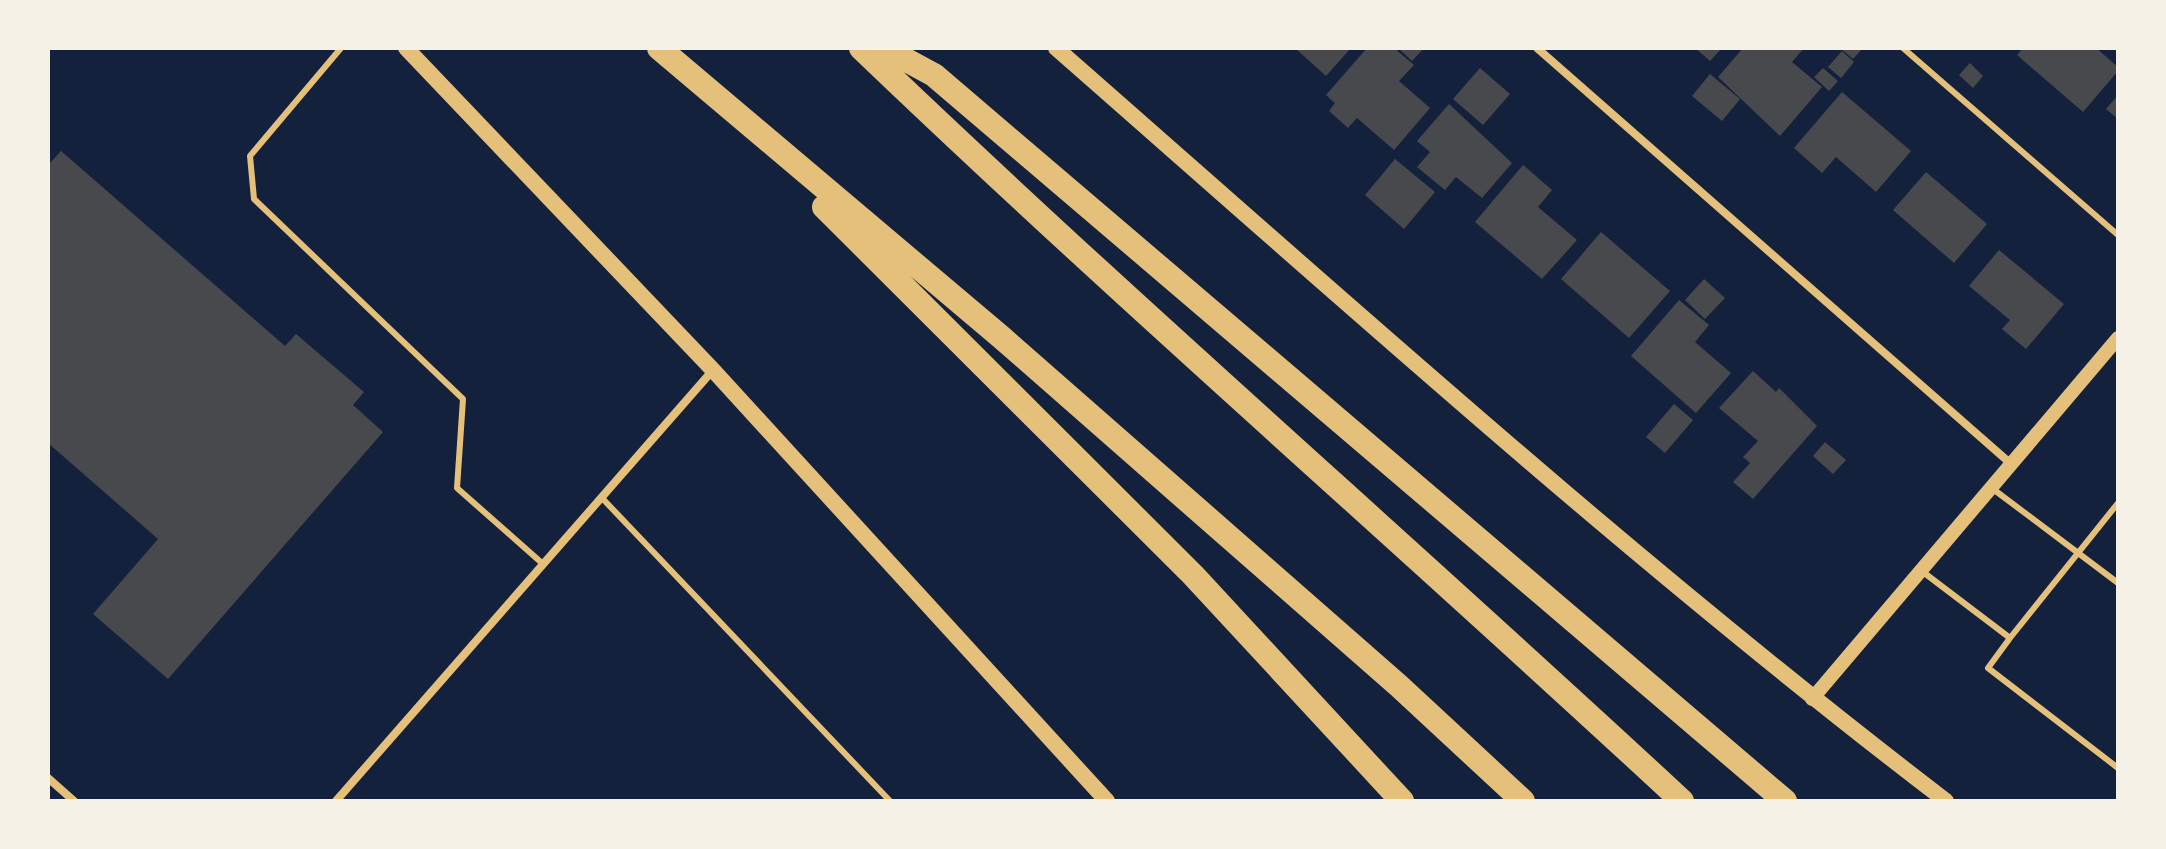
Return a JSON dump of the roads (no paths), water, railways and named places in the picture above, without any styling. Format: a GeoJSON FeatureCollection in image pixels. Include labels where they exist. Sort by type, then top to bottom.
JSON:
{"type":"FeatureCollection","features":[{"type":"Feature","properties":{"kind":"highway"},"geometry":{"type":"LineString","coordinates":[[659,48],[1013,347],[1399,686],[1523,801]]}},
{"type":"Feature","properties":{"kind":"highway"},"geometry":{"type":"LineString","coordinates":[[861,48],[996,178],[1510,641],[1682,801]]}},
{"type":"Feature","properties":{"kind":"highway"},"geometry":{"type":"LineString","coordinates":[[884,48],[934,75],[1785,801]]}},
{"type":"Feature","properties":{"kind":"highway"},"geometry":{"type":"LineString","coordinates":[[712,95],[1193,575],[1402,801]]}},
{"type":"Feature","properties":{"kind":"main road"},"geometry":{"type":"LineString","coordinates":[[406,48],[713,370],[1107,801]]}},
{"type":"Feature","properties":{"kind":"main road"},"geometry":{"type":"LineString","coordinates":[[1056,48],[1595,519],[1812,699],[1946,801]]}},
{"type":"Feature","properties":{"kind":"street"},"geometry":{"type":"LineString","coordinates":[[1537,48],[2010,463]]}},
{"type":"Feature","properties":{"kind":"street"},"geometry":{"type":"LineString","coordinates":[[1812,699],[2118,338]]}},
{"type":"Feature","properties":{"kind":"street"},"geometry":{"type":"LineString","coordinates":[[336,801],[713,370]]}},
{"type":"Feature","properties":{"kind":"street"},"geometry":{"type":"LineString","coordinates":[[48,778],[74,801]]}},
{"type":"Feature","properties":{"kind":"lane"},"geometry":{"type":"LineString","coordinates":[[341,48],[250,156],[254,199],[463,399],[457,488],[543,564]]}},
{"type":"Feature","properties":{"kind":"lane"},"geometry":{"type":"LineString","coordinates":[[1903,48],[2118,235]]}},
{"type":"Feature","properties":{"kind":"lane"},"geometry":{"type":"LineString","coordinates":[[1990,486],[2118,583]]}},
{"type":"Feature","properties":{"kind":"lane"},"geometry":{"type":"LineString","coordinates":[[602,498],[890,801]]}},
{"type":"Feature","properties":{"kind":"lane"},"geometry":{"type":"LineString","coordinates":[[2118,503],[2076,552],[1988,668],[2118,768]]}},
{"type":"Feature","properties":{"kind":"lane"},"geometry":{"type":"LineString","coordinates":[[1920,570],[2010,638]]}}]}
